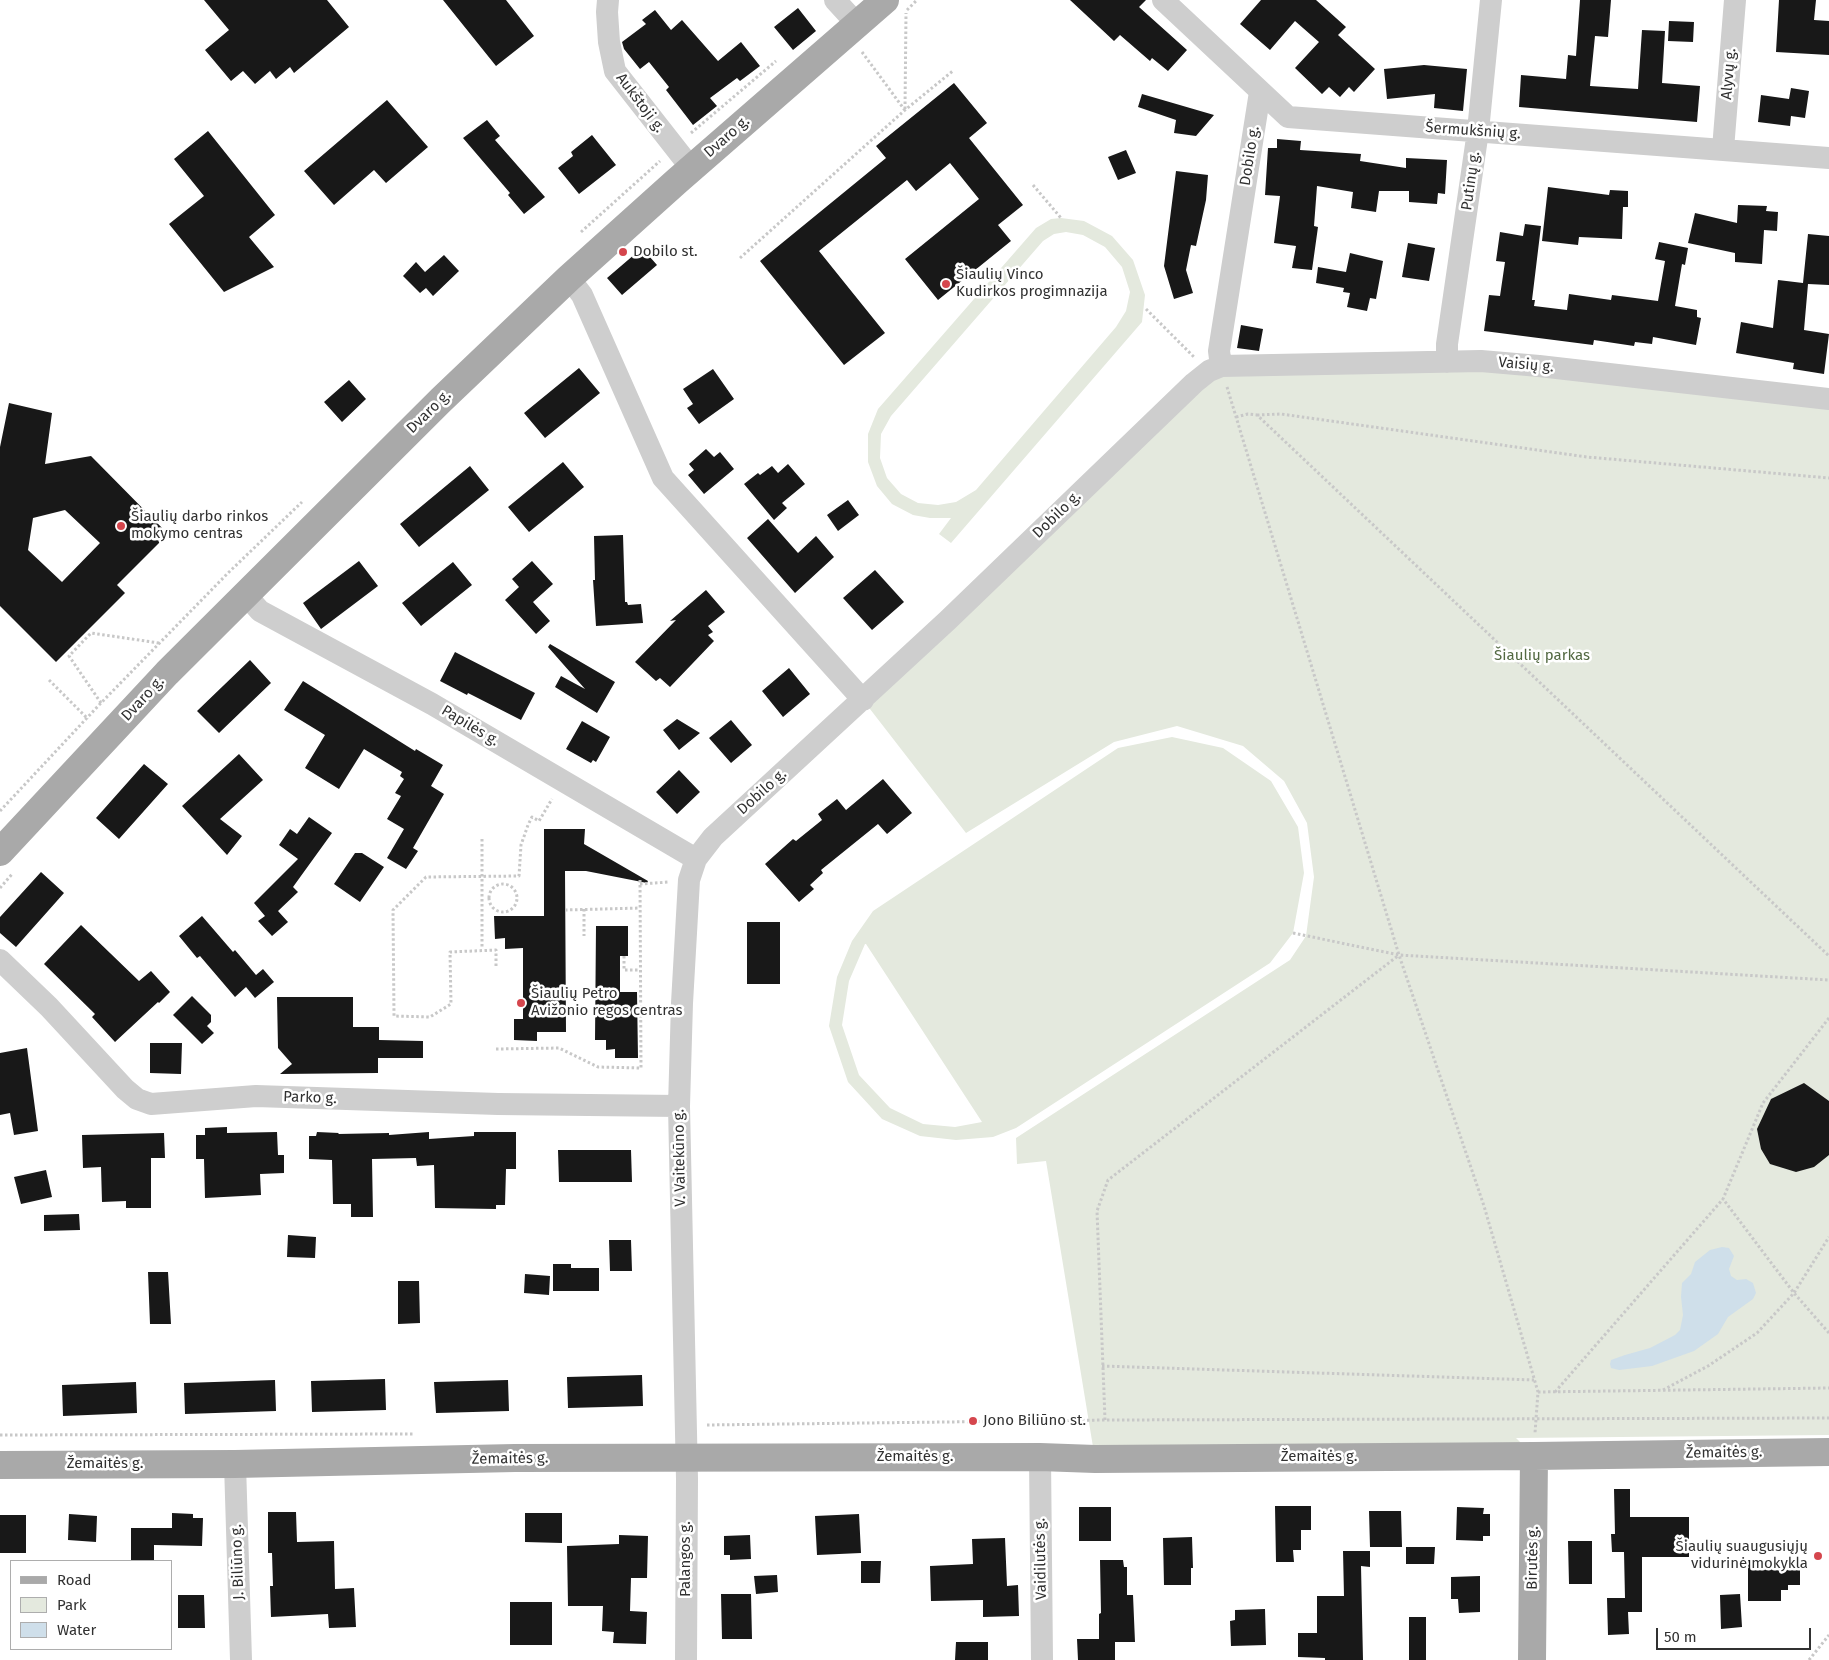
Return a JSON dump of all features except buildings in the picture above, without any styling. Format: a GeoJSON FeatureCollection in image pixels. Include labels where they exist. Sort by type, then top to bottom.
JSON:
{"type":"FeatureCollection","features":[{"type":"Feature","properties":{"kind":"main road","name":"Dvaro g."},"geometry":{"type":"LineString","coordinates":[[0,852],[106,738],[245,594],[441,400],[569,278],[691,168],[857,24],[895,5]]}},
{"type":"Feature","properties":{"kind":"main road","name":"Žemaitės g."},"geometry":{"type":"LineString","coordinates":[[0,1465],[236,1464],[515,1458],[1040,1457],[1104,1459],[1829,1452]]}},
{"type":"Feature","properties":{"kind":"main road","name":"Birutės g."},"geometry":{"type":"LineString","coordinates":[[1532,1660],[1534,1456]]}},
{"type":"Feature","properties":{"kind":"street","name":"Aukštoji g."},"geometry":{"type":"LineString","coordinates":[[608,0],[609,42],[615,71],[691,168]]}},
{"type":"Feature","properties":{"kind":"street"},"geometry":{"type":"LineString","coordinates":[[835,0],[857,24]]}},
{"type":"Feature","properties":{"kind":"street","name":"Šermukšnių g."},"geometry":{"type":"LineString","coordinates":[[1163,0],[1288,118],[1723,148],[1829,158]]}},
{"type":"Feature","properties":{"kind":"street","name":"Putinų g."},"geometry":{"type":"LineString","coordinates":[[1447,362],[1447,344],[1478,131],[1491,0]]}},
{"type":"Feature","properties":{"kind":"street","name":"Alyvų g."},"geometry":{"type":"LineString","coordinates":[[1723,148],[1735,0]]}},
{"type":"Feature","properties":{"kind":"street","name":"Dobilo g."},"geometry":{"type":"LineString","coordinates":[[692,870],[713,837],[948,620],[1194,383],[1215,369],[1260,92]]}},
{"type":"Feature","properties":{"kind":"street"},"geometry":{"type":"LineString","coordinates":[[569,278],[582,295],[663,478],[863,700]]}},
{"type":"Feature","properties":{"kind":"street","name":"Vaisių g."},"geometry":{"type":"LineString","coordinates":[[1215,369],[1482,361],[1829,399]]}},
{"type":"Feature","properties":{"kind":"street","name":"Papilės g."},"geometry":{"type":"LineString","coordinates":[[245,594],[260,611],[432,704],[562,781],[692,870]]}},
{"type":"Feature","properties":{"kind":"street","name":"V. Vaitekūno g."},"geometry":{"type":"LineString","coordinates":[[686,1458],[679,1106],[682,1003],[692,870]]}},
{"type":"Feature","properties":{"kind":"street","name":"Parko g."},"geometry":{"type":"LineString","coordinates":[[0,960],[49,1007],[126,1089],[137,1099],[151,1104],[256,1096],[498,1104],[679,1106]]}},
{"type":"Feature","properties":{"kind":"street","name":"Vaidilutės g."},"geometry":{"type":"LineString","coordinates":[[1040,1457],[1042,1660]]}},
{"type":"Feature","properties":{"kind":"street","name":"Palangos g."},"geometry":{"type":"LineString","coordinates":[[686,1458],[686,1660]]}},
{"type":"Feature","properties":{"kind":"street","name":"J. Biliūno g."},"geometry":{"type":"LineString","coordinates":[[236,1464],[241,1660]]}},
{"type":"Feature","properties":{"kind":"path"},"geometry":{"type":"LineString","coordinates":[[895,5],[905,110]]}},
{"type":"Feature","properties":{"kind":"path"},"geometry":{"type":"LineString","coordinates":[[862,52],[905,110]]}},
{"type":"Feature","properties":{"kind":"path"},"geometry":{"type":"LineString","coordinates":[[740,258],[905,110],[954,70]]}},
{"type":"Feature","properties":{"kind":"path"},"geometry":{"type":"LineString","coordinates":[[1033,185],[1061,218]]}},
{"type":"Feature","properties":{"kind":"path"},"geometry":{"type":"LineString","coordinates":[[1146,309],[1215,369],[1236,417],[1399,955],[1484,1206],[1538,1392],[1534,1456]]}},
{"type":"Feature","properties":{"kind":"path"},"geometry":{"type":"LineString","coordinates":[[1236,417],[1248,414],[1280,414],[1587,457],[1829,478]]}},
{"type":"Feature","properties":{"kind":"path"},"geometry":{"type":"LineString","coordinates":[[1257,415],[1829,956]]}},
{"type":"Feature","properties":{"kind":"path"},"geometry":{"type":"LineString","coordinates":[[101,703],[69,656],[85,638],[91,633],[159,644]]}},
{"type":"Feature","properties":{"kind":"path"},"geometry":{"type":"LineString","coordinates":[[49,680],[106,738]]}},
{"type":"Feature","properties":{"kind":"path"},"geometry":{"type":"LineString","coordinates":[[496,966],[496,950],[482,949],[450,952],[451,1004],[430,1017],[394,1016],[394,910],[426,877],[519,876],[522,845],[528,825],[532,817],[539,821],[562,781]]}},
{"type":"Feature","properties":{"kind":"path"},"geometry":{"type":"LineString","coordinates":[[482,839],[482,949]]}},
{"type":"Feature","properties":{"kind":"path"},"geometry":{"type":"LineString","coordinates":[[640,884],[692,870]]}},
{"type":"Feature","properties":{"kind":"path"},"geometry":{"type":"LineString","coordinates":[[504,876],[504,884]]}},
{"type":"Feature","properties":{"kind":"path"},"geometry":{"type":"LineString","coordinates":[[496,1049],[559,1048],[598,1067],[641,1068],[640,879]]}},
{"type":"Feature","properties":{"kind":"path"},"geometry":{"type":"LineString","coordinates":[[504,884],[510,885],[516,892],[517,901],[512,909],[503,912],[498,911],[491,905],[489,898],[493,887],[504,884]]}},
{"type":"Feature","properties":{"kind":"path"},"geometry":{"type":"LineString","coordinates":[[483,898],[489,898]]}},
{"type":"Feature","properties":{"kind":"path"},"geometry":{"type":"LineString","coordinates":[[565,910],[640,908]]}},
{"type":"Feature","properties":{"kind":"path"},"geometry":{"type":"LineString","coordinates":[[584,909],[584,936]]}},
{"type":"Feature","properties":{"kind":"path"},"geometry":{"type":"LineString","coordinates":[[1293,933],[1399,955],[1829,980]]}},
{"type":"Feature","properties":{"kind":"path"},"geometry":{"type":"LineString","coordinates":[[1105,1420],[1097,1211],[1108,1180],[1399,955]]}},
{"type":"Feature","properties":{"kind":"path"},"geometry":{"type":"LineString","coordinates":[[624,956],[624,970]]}},
{"type":"Feature","properties":{"kind":"path"},"geometry":{"type":"LineString","coordinates":[[620,971],[640,970]]}},
{"type":"Feature","properties":{"kind":"path"},"geometry":{"type":"LineString","coordinates":[[1555,1392],[1723,1199],[1763,1103],[1829,1018]]}},
{"type":"Feature","properties":{"kind":"path"},"geometry":{"type":"LineString","coordinates":[[1723,1199],[1794,1293],[1829,1333]]}},
{"type":"Feature","properties":{"kind":"path"},"geometry":{"type":"LineString","coordinates":[[1662,1391],[1708,1366],[1757,1333],[1794,1293],[1829,1237]]}},
{"type":"Feature","properties":{"kind":"path"},"geometry":{"type":"LineString","coordinates":[[1102,1366],[1534,1380]]}},
{"type":"Feature","properties":{"kind":"path"},"geometry":{"type":"LineString","coordinates":[[1538,1392],[1829,1388]]}},
{"type":"Feature","properties":{"kind":"path"},"geometry":{"type":"LineString","coordinates":[[685,1425],[1105,1420],[1829,1418]]}},
{"type":"Feature","properties":{"kind":"path"},"geometry":{"type":"LineString","coordinates":[[0,1435],[415,1434]]}},
{"type":"Feature","properties":{"kind":"path"},"geometry":{"type":"LineString","coordinates":[[1809,1660],[1829,1635]]}},
{"type":"Feature","properties":{"kind":"green space"},"geometry":{"type":"Polygon","coordinates":[[[1061,218],[1084,221],[1112,236],[1133,260],[1145,295],[1142,322],[951,543],[939,534],[951,518],[930,518],[913,515],[892,504],[877,486],[868,462],[868,434],[878,409],[1036,228],[1051,219],[1061,218]],[[1066,232],[1054,234],[1043,241],[891,416],[881,434],[880,458],[887,478],[901,494],[918,503],[938,505],[956,502],[976,490],[1116,327],[1126,311],[1130,292],[1122,267],[1105,247],[1083,235],[1066,232]]]}},
{"type":"Feature","properties":{"kind":"green space","name":"Šiaulių parkas"},"geometry":{"type":"Polygon","coordinates":[[[1481,361],[1829,399],[1829,1435],[1516,1438],[1534,1456],[1095,1459],[1046,1161],[1017,1164],[1016,1138],[1290,960],[1306,936],[1314,877],[1307,823],[1284,781],[1243,746],[1177,726],[1114,742],[966,833],[863,700],[1209,371],[1481,361]]]}},
{"type":"Feature","properties":{"kind":"green space"},"geometry":{"type":"Polygon","coordinates":[[[1172,737],[1223,748],[1271,781],[1298,827],[1304,873],[1293,933],[1270,963],[1016,1128],[993,1137],[956,1140],[920,1136],[882,1119],[848,1082],[829,1026],[837,977],[852,941],[873,911],[1118,748],[1172,737]],[[866,944],[849,981],[842,1025],[859,1075],[890,1108],[923,1124],[955,1127],[982,1122],[866,944]]]}},
{"type":"Feature","properties":{"kind":"water"},"geometry":{"type":"Polygon","coordinates":[[[1722,1247],[1729,1248],[1734,1256],[1729,1269],[1731,1276],[1737,1280],[1746,1279],[1753,1283],[1756,1293],[1753,1299],[1728,1317],[1718,1334],[1694,1351],[1652,1366],[1619,1370],[1611,1368],[1611,1360],[1650,1348],[1675,1335],[1680,1330],[1683,1315],[1682,1283],[1691,1274],[1695,1262],[1710,1250],[1722,1247]]]}},
{"type":"Feature","properties":{"kind":"place","name":"Dobilo st."},"geometry":{"type":"Point","coordinates":[623,252]}},
{"type":"Feature","properties":{"kind":"place","name":"Šiaulių Vinco Kudirkos progimnazija"},"geometry":{"type":"Point","coordinates":[946,284]}},
{"type":"Feature","properties":{"kind":"place","name":"Šiaulių darbo rinkos mokymo centras"},"geometry":{"type":"Point","coordinates":[121,526]}},
{"type":"Feature","properties":{"kind":"place","name":"Šiaulių Petro Avižonio regos centras"},"geometry":{"type":"Point","coordinates":[521,1003]}},
{"type":"Feature","properties":{"kind":"place","name":"Jono Biliūno st."},"geometry":{"type":"Point","coordinates":[973,1421]}},
{"type":"Feature","properties":{"kind":"place","name":"Šiaulių suaugusiųjų vidurinė mokykla"},"geometry":{"type":"Point","coordinates":[1818,1556]}}]}
